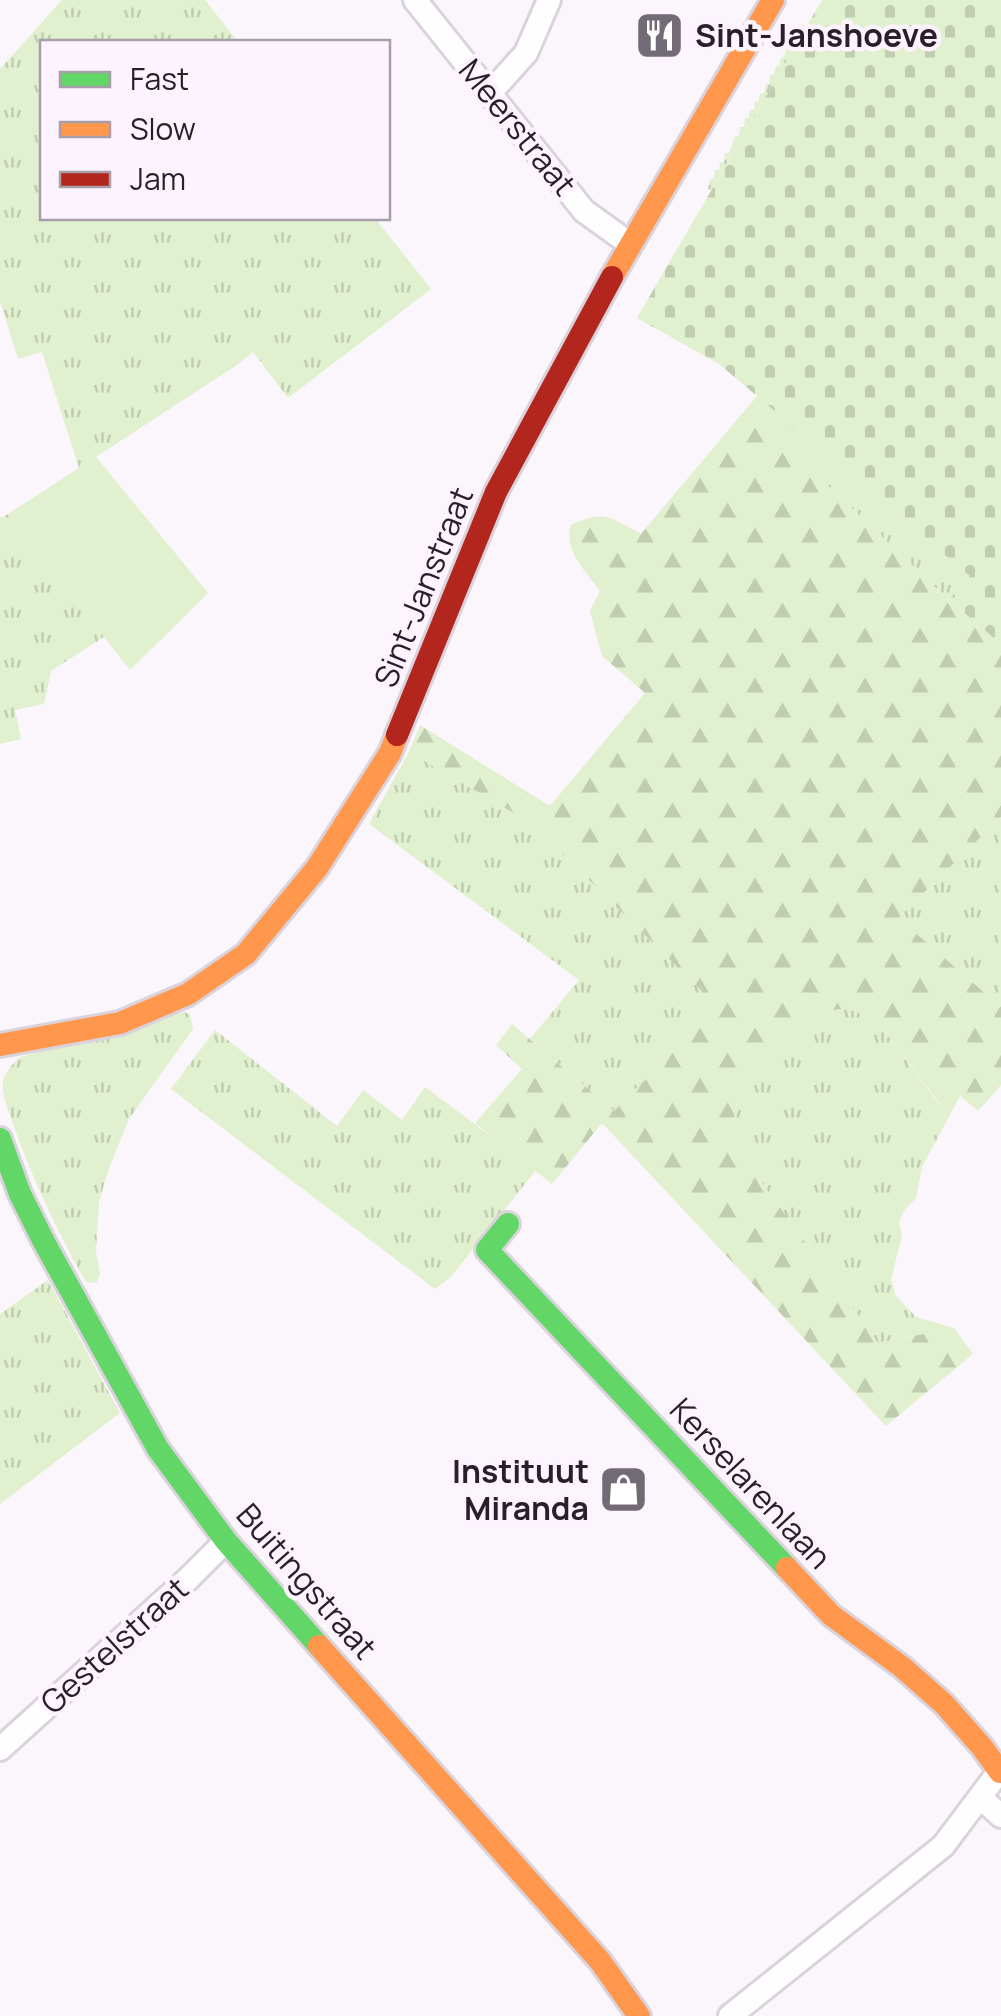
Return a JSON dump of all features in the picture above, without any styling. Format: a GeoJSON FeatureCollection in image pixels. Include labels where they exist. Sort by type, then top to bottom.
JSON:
{"type":"FeatureCollection","features":[{"type":"Feature","properties":{"kind":"street","name":"Meerstraat"},"geometry":{"type":"LineString","coordinates":[[415,0],[584,210],[630,244]]}},
{"type":"Feature","properties":{"kind":"street"},"geometry":{"type":"LineString","coordinates":[[490,92],[526,53],[549,0]]}},
{"type":"Feature","properties":{"kind":"street","name":"Sint-Janstraat"},"geometry":{"type":"LineString","coordinates":[[0,1045],[120,1023],[188,994],[246,954],[317,868],[390,753],[496,492],[630,244],[774,0]]}},
{"type":"Feature","properties":{"kind":"street","name":"Buitingstraat"},"geometry":{"type":"LineString","coordinates":[[0,1139],[20,1194],[44,1242],[158,1449],[226,1540],[600,1961],[639,2016]]}},
{"type":"Feature","properties":{"kind":"street","name":"Kerselarenlaan"},"geometry":{"type":"LineString","coordinates":[[508,1224],[487,1250],[831,1615],[886,1653],[936,1695],[1000,1771]]}},
{"type":"Feature","properties":{"kind":"street","name":"Gestelstraat"},"geometry":{"type":"LineString","coordinates":[[0,1749],[226,1540]]}},
{"type":"Feature","properties":{"kind":"street"},"geometry":{"type":"LineString","coordinates":[[730,2016],[943,1846],[1000,1771]]}},
{"type":"Feature","properties":{"kind":"street"},"geometry":{"type":"LineString","coordinates":[[981,1798],[1001,1816]]}},
{"type":"Feature","properties":{"kind":"green space"},"geometry":{"type":"Polygon","coordinates":[[[62,0],[205,0],[236,40],[40,40],[40,220],[377,220],[431,289],[288,398],[253,352],[79,468],[42,352],[18,359],[0,301],[0,69],[62,0]]]}},
{"type":"Feature","properties":{"kind":"green space"},"geometry":{"type":"Polygon","coordinates":[[[822,0],[1001,0],[1001,644],[949,600],[970,576],[719,364],[637,318],[822,0]]]}},
{"type":"Feature","properties":{"kind":"green space"},"geometry":{"type":"Polygon","coordinates":[[[802,24],[807,27],[711,190],[708,189],[715,170],[724,162],[725,153],[729,153],[745,118],[754,110],[755,101],[764,93],[770,75],[774,75],[802,24]]]}},
{"type":"Feature","properties":{"kind":"green space"},"geometry":{"type":"Polygon","coordinates":[[[757,396],[971,576],[949,600],[746,409],[757,396]]]}},
{"type":"Feature","properties":{"kind":"green space"},"geometry":{"type":"Polygon","coordinates":[[[746,409],[1001,644],[1001,817],[898,918],[1001,1007],[1001,1085],[978,1111],[952,1089],[941,1105],[876,1020],[846,1008],[822,1012],[792,1027],[760,1059],[740,1086],[733,1123],[746,1161],[878,1343],[954,1328],[973,1354],[886,1426],[602,1123],[552,1184],[475,1123],[522,1069],[496,1045],[512,1024],[614,1111],[718,1007],[531,823],[409,752],[420,725],[550,806],[645,693],[602,656],[590,611],[600,591],[573,552],[571,525],[592,517],[608,517],[641,534],[746,409]]]}},
{"type":"Feature","properties":{"kind":"green space"},"geometry":{"type":"Polygon","coordinates":[[[96,457],[208,593],[130,670],[8,514],[96,457]]]}},
{"type":"Feature","properties":{"kind":"green space"},"geometry":{"type":"Polygon","coordinates":[[[8,514],[104,637],[51,671],[44,704],[15,710],[21,739],[0,744],[0,518],[8,514]]]}},
{"type":"Feature","properties":{"kind":"green space"},"geometry":{"type":"Polygon","coordinates":[[[409,752],[531,823],[718,1007],[614,1111],[530,1039],[579,980],[369,824],[409,752]]]}},
{"type":"Feature","properties":{"kind":"green space"},"geometry":{"type":"Polygon","coordinates":[[[1001,817],[1001,1007],[897,918],[1001,817]]]}},
{"type":"Feature","properties":{"kind":"green space"},"geometry":{"type":"Polygon","coordinates":[[[846,1008],[876,1020],[940,1105],[952,1089],[960,1096],[922,1167],[916,1198],[899,1221],[902,1235],[891,1280],[896,1296],[916,1317],[954,1328],[878,1343],[746,1161],[733,1123],[740,1086],[760,1059],[792,1027],[822,1012],[846,1008]]]}},
{"type":"Feature","properties":{"kind":"green space"},"geometry":{"type":"Polygon","coordinates":[[[184,1012],[190,1014],[193,1029],[129,1119],[109,1168],[99,1201],[96,1251],[100,1275],[96,1283],[86,1282],[30,1167],[6,1105],[4,1078],[20,1057],[184,1012]]]}},
{"type":"Feature","properties":{"kind":"green space"},"geometry":{"type":"Polygon","coordinates":[[[215,1030],[337,1126],[363,1090],[402,1120],[425,1087],[536,1170],[451,1277],[435,1289],[171,1089],[215,1030]]]}},
{"type":"Feature","properties":{"kind":"green space"},"geometry":{"type":"Polygon","coordinates":[[[48,1280],[120,1413],[0,1504],[0,1314],[48,1280]]]}},
{"type":"Feature","properties":{"kind":"traffic: fast"},"geometry":{"type":"LineString","coordinates":[[0,1139],[20,1194],[44,1242],[158,1449],[226,1541],[319,1646]]}},
{"type":"Feature","properties":{"kind":"traffic: fast"},"geometry":{"type":"LineString","coordinates":[[508,1224],[487,1250],[787,1568]]}},
{"type":"Feature","properties":{"kind":"traffic: slow"},"geometry":{"type":"LineString","coordinates":[[612,277],[773,0]]}},
{"type":"Feature","properties":{"kind":"traffic: slow"},"geometry":{"type":"LineString","coordinates":[[0,1045],[120,1023],[188,994],[246,954],[317,868],[390,753],[397,735]]}},
{"type":"Feature","properties":{"kind":"traffic: slow"},"geometry":{"type":"LineString","coordinates":[[787,1568],[831,1615],[902,1667],[944,1704],[1000,1772]]}},
{"type":"Feature","properties":{"kind":"traffic: slow"},"geometry":{"type":"LineString","coordinates":[[319,1646],[600,1961],[639,2016]]}},
{"type":"Feature","properties":{"kind":"traffic: jam"},"geometry":{"type":"LineString","coordinates":[[397,735],[496,492],[612,277]]}},
{"type":"Feature","properties":{"kind":"place","name":"Sint-Janshoeve"},"geometry":{"type":"Point","coordinates":[660,35]}},
{"type":"Feature","properties":{"kind":"place","name":"Instituut Miranda"},"geometry":{"type":"Point","coordinates":[624,1489]}}]}
